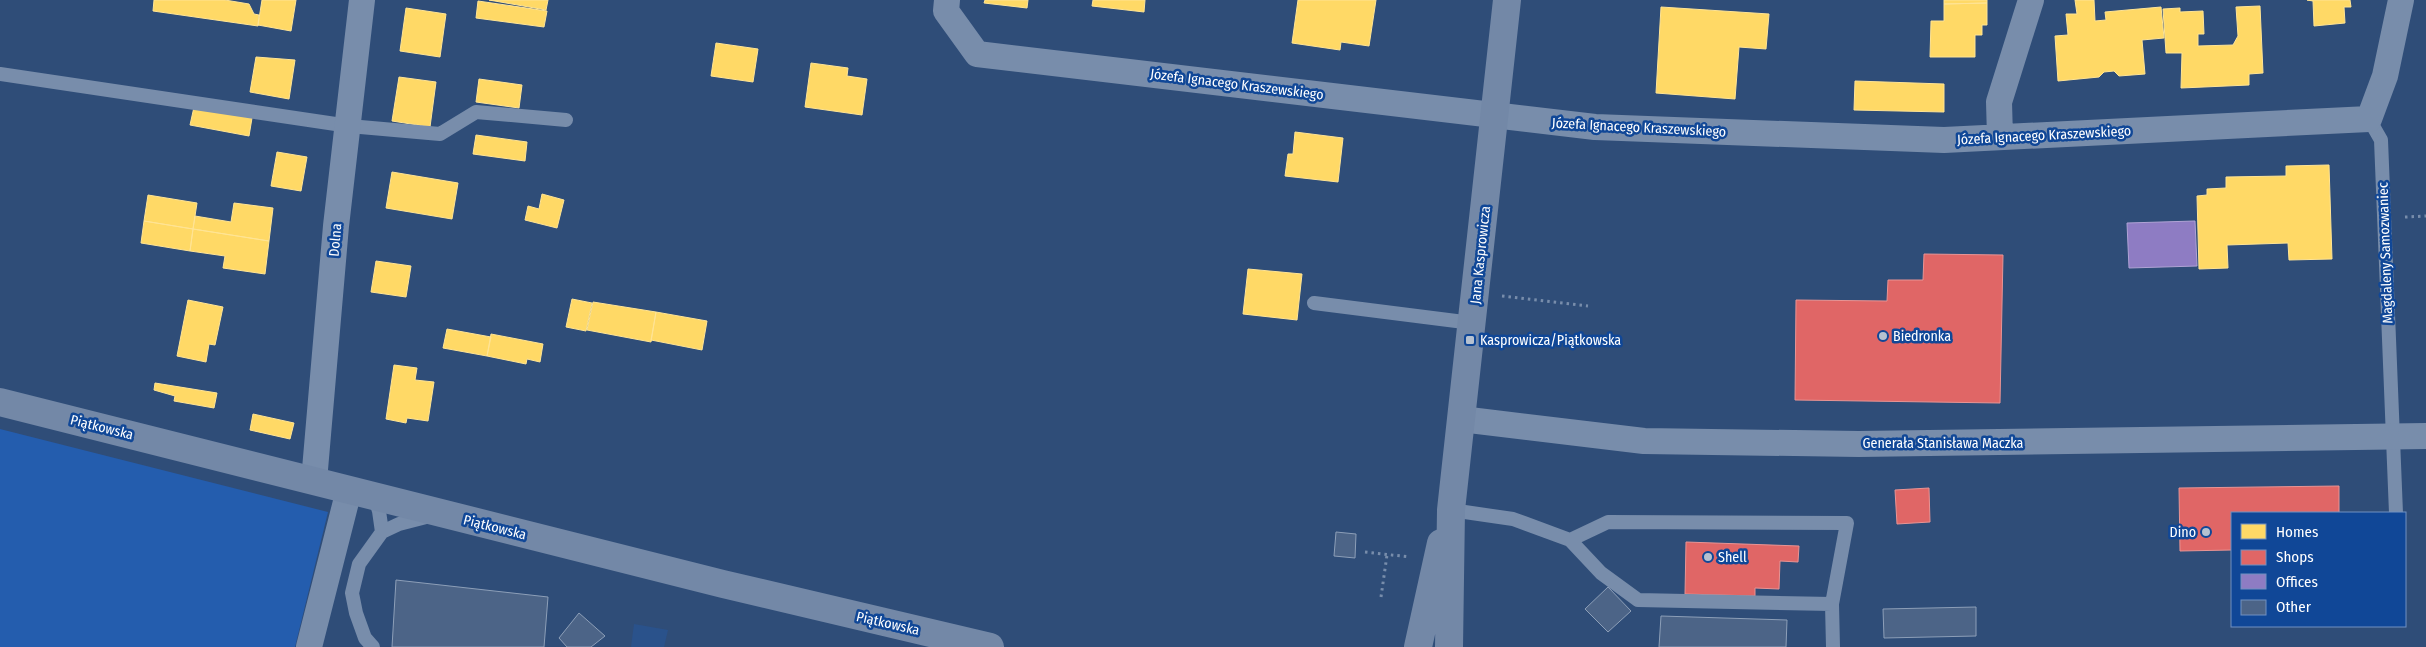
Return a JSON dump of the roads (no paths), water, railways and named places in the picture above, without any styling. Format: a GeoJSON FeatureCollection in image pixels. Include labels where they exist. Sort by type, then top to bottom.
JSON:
{"type":"FeatureCollection","features":[{"type":"Feature","properties":{"kind":"main road","name":"Jana Kasprowicza"},"geometry":{"type":"LineString","coordinates":[[1449,647],[1451,510],[1507,0]]}},
{"type":"Feature","properties":{"kind":"main road","name":"Piątkowska"},"geometry":{"type":"LineString","coordinates":[[0,402],[723,584],[990,647]]}},
{"type":"Feature","properties":{"kind":"main road","name":"Jana Kasprowicza"},"geometry":{"type":"LineString","coordinates":[[1418,647],[1435,565],[1451,510]]}},
{"type":"Feature","properties":{"kind":"street","name":"Dolna"},"geometry":{"type":"LineString","coordinates":[[314,481],[336,226],[362,0]]}},
{"type":"Feature","properties":{"kind":"street","name":"Józefa Ignacego Kraszewskiego"},"geometry":{"type":"LineString","coordinates":[[947,0],[946,11],[977,54],[1595,127],[1944,140],[2368,119]]}},
{"type":"Feature","properties":{"kind":"street"},"geometry":{"type":"LineString","coordinates":[[2000,137],[1999,102],[2032,0]]}},
{"type":"Feature","properties":{"kind":"street"},"geometry":{"type":"LineString","coordinates":[[2368,119],[2385,76],[2402,0]]}},
{"type":"Feature","properties":{"kind":"street","name":"Generała Stanisława Maczka"},"geometry":{"type":"LineString","coordinates":[[1461,419],[1644,442],[1859,444],[2392,438],[2426,436]]}},
{"type":"Feature","properties":{"kind":"street"},"geometry":{"type":"LineString","coordinates":[[309,647],[361,493]]}},
{"type":"Feature","properties":{"kind":"lane"},"geometry":{"type":"LineString","coordinates":[[0,74],[349,126],[440,134],[476,112],[566,120]]}},
{"type":"Feature","properties":{"kind":"lane","name":"Magdaleny Samozwaniec"},"geometry":{"type":"LineString","coordinates":[[2368,119],[2381,140],[2396,512]]}},
{"type":"Feature","properties":{"kind":"lane"},"geometry":{"type":"LineString","coordinates":[[1314,304],[1472,323]]}},
{"type":"Feature","properties":{"kind":"lane"},"geometry":{"type":"LineString","coordinates":[[361,493],[379,511],[382,532]]}},
{"type":"Feature","properties":{"kind":"lane"},"geometry":{"type":"LineString","coordinates":[[1451,510],[1513,519],[1570,540],[1601,572],[1638,600],[1832,604]]}},
{"type":"Feature","properties":{"kind":"lane"},"geometry":{"type":"LineString","coordinates":[[372,647],[366,638],[356,613],[352,593],[359,564],[382,532],[399,524],[441,513]]}},
{"type":"Feature","properties":{"kind":"lane"},"geometry":{"type":"LineString","coordinates":[[1570,540],[1608,522],[1847,523],[1832,604],[1833,647]]}},
{"type":"Feature","properties":{"kind":"place","name":"Biedronka"},"geometry":{"type":"Point","coordinates":[1883,336]}},
{"type":"Feature","properties":{"kind":"place","name":"Kasprowicza/Piątkowska"},"geometry":{"type":"Point","coordinates":[1470,340]}},
{"type":"Feature","properties":{"kind":"place","name":"Dino"},"geometry":{"type":"Point","coordinates":[2206,532]}},
{"type":"Feature","properties":{"kind":"place","name":"Shell"},"geometry":{"type":"Point","coordinates":[1708,557]}}]}
